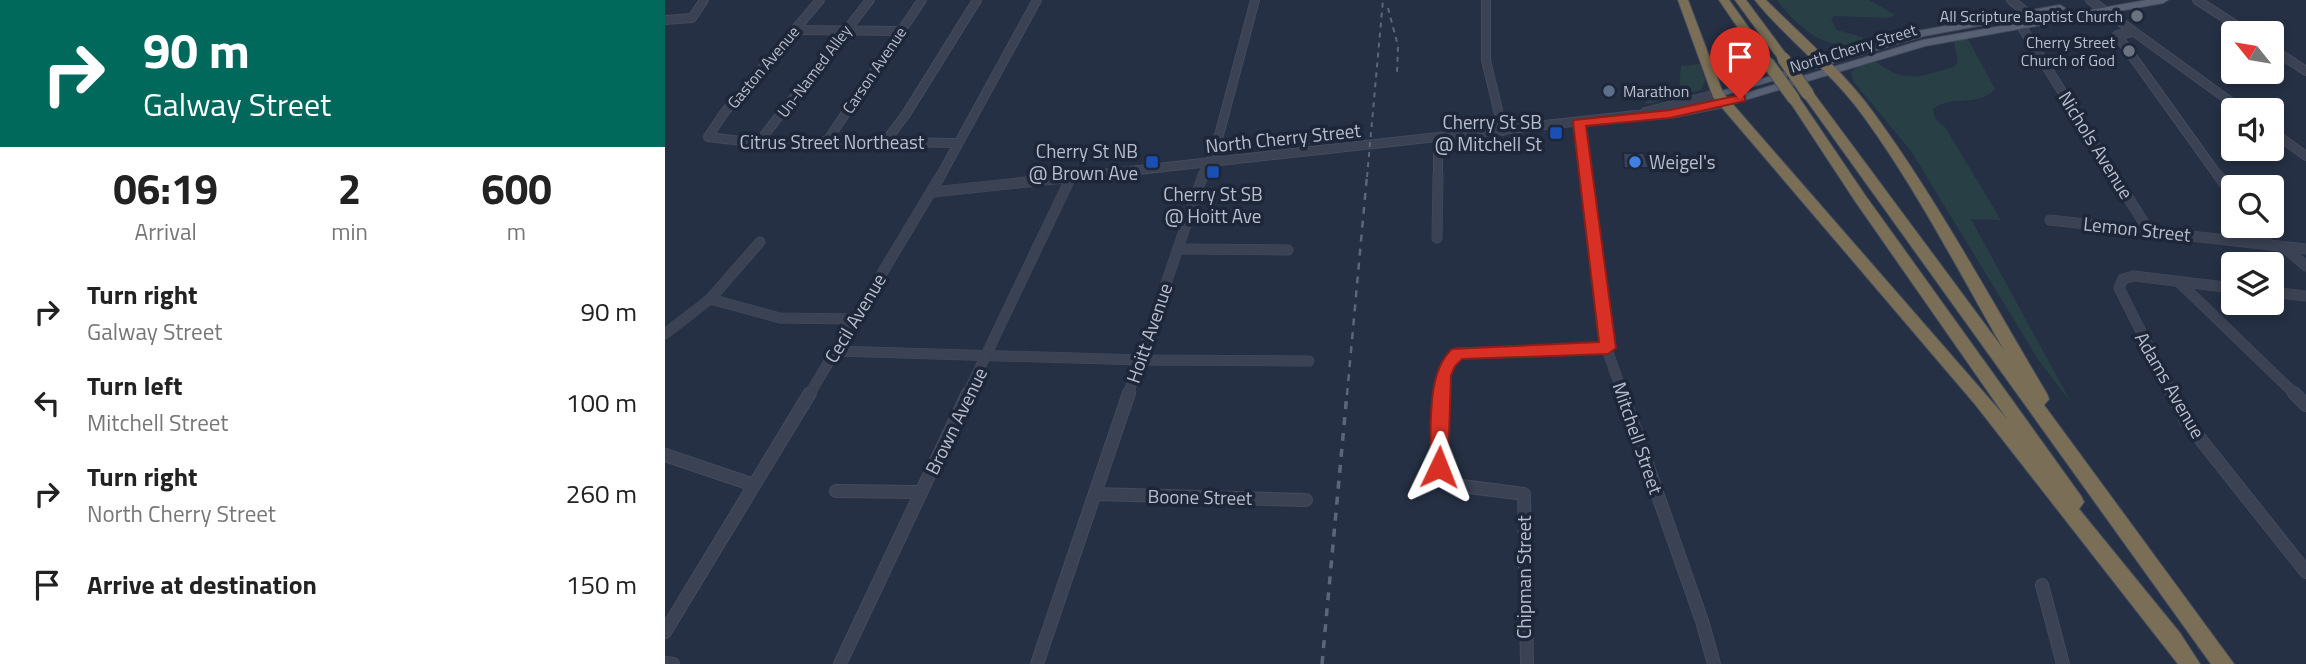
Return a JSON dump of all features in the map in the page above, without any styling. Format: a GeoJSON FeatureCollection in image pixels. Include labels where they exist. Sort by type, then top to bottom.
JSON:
{"type":"FeatureCollection","features":[{"type":"Feature","properties":{"kind":"highway"},"geometry":{"type":"LineString","coordinates":[[1683,0],[1720,99],[1980,398],[2184,656]]}},
{"type":"Feature","properties":{"kind":"highway"},"geometry":{"type":"LineString","coordinates":[[1724,0],[1867,208],[2184,656]]}},
{"type":"Feature","properties":{"kind":"highway"},"geometry":{"type":"LineString","coordinates":[[1740,0],[2224,664]]}},
{"type":"Feature","properties":{"kind":"highway"},"geometry":{"type":"LineString","coordinates":[[1760,0],[1826,66],[1868,113],[1919,191],[2088,480]]}},
{"type":"Feature","properties":{"kind":"main road","name":"North Cherry Street"},"geometry":{"type":"LineString","coordinates":[[1826,66],[2105,5],[2163,0]]}},
{"type":"Feature","properties":{"kind":"main road","name":"North Cherry Street"},"geometry":{"type":"LineString","coordinates":[[1720,99],[1922,33],[2091,1],[2105,5]]}},
{"type":"Feature","properties":{"kind":"street"},"geometry":{"type":"LineString","coordinates":[[665,20],[692,18],[704,0]]}},
{"type":"Feature","properties":{"kind":"street","name":"Gaston Avenue"},"geometry":{"type":"LineString","coordinates":[[708,137],[724,113],[821,0]]}},
{"type":"Feature","properties":{"kind":"street","name":"Un-Named Alley"},"geometry":{"type":"LineString","coordinates":[[758,143],[870,0]]}},
{"type":"Feature","properties":{"kind":"street","name":"Carson Avenue"},"geometry":{"type":"LineString","coordinates":[[827,141],[922,0]]}},
{"type":"Feature","properties":{"kind":"street"},"geometry":{"type":"LineString","coordinates":[[885,142],[906,114],[977,0]]}},
{"type":"Feature","properties":{"kind":"street","name":"Cecil Avenue"},"geometry":{"type":"LineString","coordinates":[[665,632],[933,192],[957,143],[1037,0]]}},
{"type":"Feature","properties":{"kind":"street","name":"Hoitt Avenue"},"geometry":{"type":"LineString","coordinates":[[1037,664],[1203,174],[1210,162],[1255,0]]}},
{"type":"Feature","properties":{"kind":"street"},"geometry":{"type":"LineString","coordinates":[[1486,0],[1486,60],[1503,131]]}},
{"type":"Feature","properties":{"kind":"street"},"geometry":{"type":"LineString","coordinates":[[2011,0],[2027,13]]}},
{"type":"Feature","properties":{"kind":"street"},"geometry":{"type":"LineString","coordinates":[[2197,0],[2229,21]]}},
{"type":"Feature","properties":{"kind":"street"},"geometry":{"type":"LineString","coordinates":[[2105,5],[2134,32],[2225,98]]}},
{"type":"Feature","properties":{"kind":"street","name":"Nichols Avenue"},"geometry":{"type":"LineString","coordinates":[[2019,24],[2149,231]]}},
{"type":"Feature","properties":{"kind":"street"},"geometry":{"type":"LineString","coordinates":[[794,30],[900,31]]}},
{"type":"Feature","properties":{"kind":"street"},"geometry":{"type":"LineString","coordinates":[[2134,32],[2117,36],[2221,179]]}},
{"type":"Feature","properties":{"kind":"street"},"geometry":{"type":"LineString","coordinates":[[2284,57],[2306,71]]}},
{"type":"Feature","properties":{"kind":"street","name":"North Cherry Street"},"geometry":{"type":"LineString","coordinates":[[933,192],[1438,139],[1636,115],[1670,114],[1720,99]]}},
{"type":"Feature","properties":{"kind":"street","name":"Mitchell Street"},"geometry":{"type":"LineString","coordinates":[[1579,122],[1608,348],[1702,621],[1714,664]]}},
{"type":"Feature","properties":{"kind":"street","name":"Citrus Street Northeast"},"geometry":{"type":"LineString","coordinates":[[708,137],[758,143],[957,143]]}},
{"type":"Feature","properties":{"kind":"street"},"geometry":{"type":"LineString","coordinates":[[1437,238],[1438,139]]}},
{"type":"Feature","properties":{"kind":"street"},"geometry":{"type":"LineString","coordinates":[[2284,140],[2306,156]]}},
{"type":"Feature","properties":{"kind":"street","name":"Brown Avenue"},"geometry":{"type":"LineString","coordinates":[[840,664],[1071,177]]}},
{"type":"Feature","properties":{"kind":"street","name":"Lemon Street"},"geometry":{"type":"LineString","coordinates":[[2050,220],[2306,249]]}},
{"type":"Feature","properties":{"kind":"street"},"geometry":{"type":"LineString","coordinates":[[2264,238],[2269,245]]}},
{"type":"Feature","properties":{"kind":"street"},"geometry":{"type":"LineString","coordinates":[[665,334],[710,299],[760,242]]}},
{"type":"Feature","properties":{"kind":"street"},"geometry":{"type":"LineString","coordinates":[[2283,246],[2306,266]]}},
{"type":"Feature","properties":{"kind":"street"},"geometry":{"type":"LineString","coordinates":[[1178,249],[1288,250]]}},
{"type":"Feature","properties":{"kind":"street","name":"Adams Avenue"},"geometry":{"type":"LineString","coordinates":[[2221,287],[2134,276],[2123,279],[2119,288],[2186,421],[2306,572]]}},
{"type":"Feature","properties":{"kind":"street"},"geometry":{"type":"LineString","coordinates":[[2179,282],[2306,405]]}},
{"type":"Feature","properties":{"kind":"street"},"geometry":{"type":"LineString","coordinates":[[2284,293],[2306,296]]}},
{"type":"Feature","properties":{"kind":"street"},"geometry":{"type":"LineString","coordinates":[[710,299],[780,318],[854,319]]}},
{"type":"Feature","properties":{"kind":"street","name":"Chipman Street"},"geometry":{"type":"LineString","coordinates":[[1527,664],[1524,494],[1454,485],[1443,479],[1439,467],[1443,375],[1448,363],[1458,353],[1608,348]]}},
{"type":"Feature","properties":{"kind":"street"},"geometry":{"type":"LineString","coordinates":[[835,351],[1139,360],[1309,361]]}},
{"type":"Feature","properties":{"kind":"street"},"geometry":{"type":"LineString","coordinates":[[665,455],[754,485]]}},
{"type":"Feature","properties":{"kind":"street"},"geometry":{"type":"LineString","coordinates":[[836,492],[920,492]]}},
{"type":"Feature","properties":{"kind":"street","name":"Boone Street"},"geometry":{"type":"LineString","coordinates":[[1095,494],[1306,500]]}},
{"type":"Feature","properties":{"kind":"street"},"geometry":{"type":"LineString","coordinates":[[2042,585],[2063,664]]}},
{"type":"Feature","properties":{"kind":"street"},"geometry":{"type":"LineString","coordinates":[[665,663],[673,664]]}},
{"type":"Feature","properties":{"kind":"green space"},"geometry":{"type":"Polygon","coordinates":[[[1777,0],[1869,0],[1895,15],[1886,18],[1834,16],[1831,19],[1837,30],[1862,37],[1865,41],[1839,44],[1826,42],[1804,29],[1777,0]]]}},
{"type":"Feature","properties":{"kind":"green space"},"geometry":{"type":"Polygon","coordinates":[[[1967,37],[1995,89],[1981,98],[1940,105],[1933,109],[1934,115],[1945,127],[2001,220],[1971,219],[2071,402],[2039,361],[1911,151],[1853,81],[1851,73],[1857,67],[1876,62],[1906,76],[1954,67],[1958,62],[1954,43],[1957,39],[1967,37]]]}},
{"type":"Feature","properties":{"kind":"green space"},"geometry":{"type":"Polygon","coordinates":[[[1700,64],[1705,81],[1701,90],[1644,103],[1656,92],[1679,89],[1681,66],[1700,64]]]}},
{"type":"Feature","properties":{"kind":"building","name":"Weigel's"},"geometry":{"type":"Polygon","coordinates":[[[1623,153],[1644,153],[1649,168],[1624,168],[1623,153]]]}},
{"type":"Feature","properties":{"kind":"railway"},"geometry":{"type":"LineString","coordinates":[[1367,177],[1383,0]]}},
{"type":"Feature","properties":{"kind":"railway"},"geometry":{"type":"LineString","coordinates":[[1388,8],[1398,46],[1397,73]]}},
{"type":"Feature","properties":{"kind":"railway"},"geometry":{"type":"LineString","coordinates":[[1347,395],[1367,175]]}},
{"type":"Feature","properties":{"kind":"railway"},"geometry":{"type":"LineString","coordinates":[[1322,664],[1347,393]]}},
{"type":"Feature","properties":{"kind":"place","name":"All Scripture Baptist Church"},"geometry":{"type":"Point","coordinates":[2137,16]}},
{"type":"Feature","properties":{"kind":"place","name":"Cherry Street Church of God"},"geometry":{"type":"Point","coordinates":[2129,51]}},
{"type":"Feature","properties":{"kind":"place","name":"Marathon"},"geometry":{"type":"Point","coordinates":[1609,91]}},
{"type":"Feature","properties":{"kind":"place","name":"Cherry St SB @ Mitchell St"},"geometry":{"type":"Point","coordinates":[1556,133]}},
{"type":"Feature","properties":{"kind":"place","name":"Cherry St NB @ Brown Ave"},"geometry":{"type":"Point","coordinates":[1152,162]}},
{"type":"Feature","properties":{"kind":"place","name":"Weigel's"},"geometry":{"type":"Point","coordinates":[1635,162]}},
{"type":"Feature","properties":{"kind":"place","name":"Cherry St SB @ Hoitt Ave"},"geometry":{"type":"Point","coordinates":[1213,172]}},
{"type":"Feature","properties":{"kind":"route"},"geometry":{"type":"LineString","coordinates":[[1439,467],[1443,375],[1448,363],[1458,353],[1608,348],[1579,122],[1670,114],[1740,99]]}}]}
